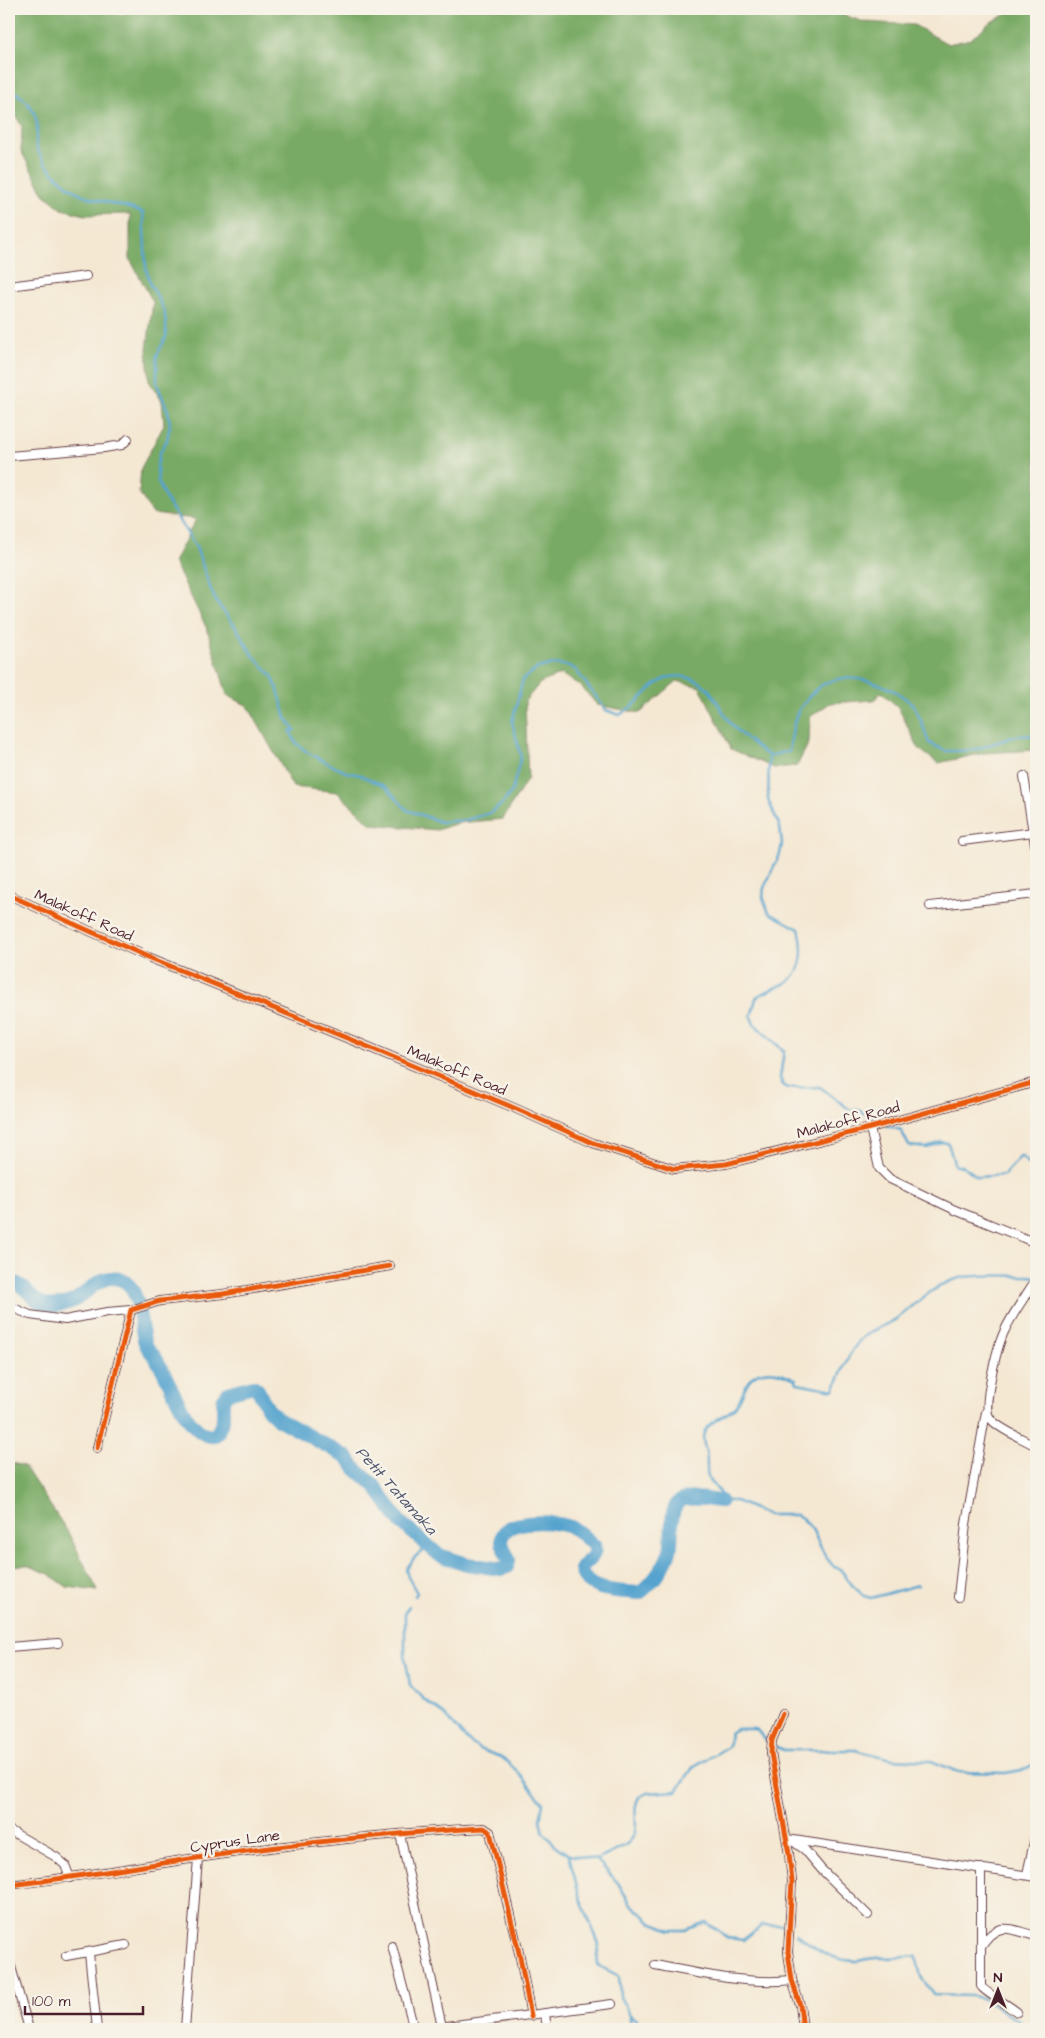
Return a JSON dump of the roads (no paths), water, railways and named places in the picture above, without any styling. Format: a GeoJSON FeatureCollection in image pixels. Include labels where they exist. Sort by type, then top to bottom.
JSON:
{"type":"FeatureCollection","features":[{"type":"Feature","properties":{"kind":"street"},"geometry":{"type":"LineString","coordinates":[[9,286],[86,276]]}},
{"type":"Feature","properties":{"kind":"street"},"geometry":{"type":"LineString","coordinates":[[9,456],[104,448],[122,445],[128,439]]}},
{"type":"Feature","properties":{"kind":"street"},"geometry":{"type":"LineString","coordinates":[[1024,776],[1036,851]]}},
{"type":"Feature","properties":{"kind":"street"},"geometry":{"type":"LineString","coordinates":[[962,841],[1033,832]]}},
{"type":"Feature","properties":{"kind":"street","name":"Malakoff Road"},"geometry":{"type":"LineString","coordinates":[[9,894],[148,957],[359,1042],[593,1143],[674,1169],[726,1164],[874,1127],[1036,1082]]}},
{"type":"Feature","properties":{"kind":"street"},"geometry":{"type":"LineString","coordinates":[[930,906],[1036,894]]}},
{"type":"Feature","properties":{"kind":"street"},"geometry":{"type":"LineString","coordinates":[[874,1127],[879,1168],[890,1178],[964,1214],[1036,1243]]}},
{"type":"Feature","properties":{"kind":"street"},"geometry":{"type":"LineString","coordinates":[[9,1306],[30,1315],[65,1320],[107,1312],[131,1310],[160,1301],[214,1295],[390,1266]]}},
{"type":"Feature","properties":{"kind":"street"},"geometry":{"type":"LineString","coordinates":[[958,1597],[966,1524],[990,1385],[1003,1333],[1036,1279]]}},
{"type":"Feature","properties":{"kind":"street"},"geometry":{"type":"LineString","coordinates":[[97,1448],[131,1310]]}},
{"type":"Feature","properties":{"kind":"street"},"geometry":{"type":"LineString","coordinates":[[986,1412],[989,1418],[996,1423],[1036,1446]]}},
{"type":"Feature","properties":{"kind":"street"},"geometry":{"type":"LineString","coordinates":[[9,1647],[58,1643]]}},
{"type":"Feature","properties":{"kind":"street"},"geometry":{"type":"LineString","coordinates":[[783,1714],[772,1740],[771,1750],[777,1790],[788,1839],[792,1881],[788,1952],[792,1980],[800,2004],[803,2029]]}},
{"type":"Feature","properties":{"kind":"street","name":"Cyprus Lane"},"geometry":{"type":"LineString","coordinates":[[9,1885],[337,1840],[484,1828],[490,1832],[520,1957],[531,2016]]}},
{"type":"Feature","properties":{"kind":"street"},"geometry":{"type":"LineString","coordinates":[[9,1830],[56,1858],[64,1865],[70,1878]]}},
{"type":"Feature","properties":{"kind":"street"},"geometry":{"type":"LineString","coordinates":[[400,1834],[442,2027]]}},
{"type":"Feature","properties":{"kind":"street"},"geometry":{"type":"LineString","coordinates":[[1027,1874],[1036,1834]]}},
{"type":"Feature","properties":{"kind":"street"},"geometry":{"type":"LineString","coordinates":[[788,1839],[1027,1874],[1036,1877]]}},
{"type":"Feature","properties":{"kind":"street"},"geometry":{"type":"LineString","coordinates":[[788,1839],[806,1850],[821,1869],[868,1915]]}},
{"type":"Feature","properties":{"kind":"street"},"geometry":{"type":"LineString","coordinates":[[185,2029],[198,1858]]}},
{"type":"Feature","properties":{"kind":"street"},"geometry":{"type":"LineString","coordinates":[[981,1868],[981,1986],[983,1990],[1006,2002],[1017,2012]]}},
{"type":"Feature","properties":{"kind":"street"},"geometry":{"type":"LineString","coordinates":[[981,1946],[990,1934],[1000,1928],[1007,1927],[1036,1936]]}},
{"type":"Feature","properties":{"kind":"street"},"geometry":{"type":"LineString","coordinates":[[66,1956],[126,1945]]}},
{"type":"Feature","properties":{"kind":"street"},"geometry":{"type":"LineString","coordinates":[[392,1946],[414,2029]]}},
{"type":"Feature","properties":{"kind":"street"},"geometry":{"type":"LineString","coordinates":[[89,1953],[97,2029]]}},
{"type":"Feature","properties":{"kind":"street"},"geometry":{"type":"LineString","coordinates":[[9,1960],[29,2029]]}},
{"type":"Feature","properties":{"kind":"street"},"geometry":{"type":"LineString","coordinates":[[655,1965],[747,1979],[792,1980]]}},
{"type":"Feature","properties":{"kind":"street"},"geometry":{"type":"LineString","coordinates":[[425,2029],[612,2004]]}},
{"type":"Feature","properties":{"kind":"street"},"geometry":{"type":"LineString","coordinates":[[545,2014],[547,2029]]}},
{"type":"Feature","properties":{"kind":"waterway"},"geometry":{"type":"LineString","coordinates":[[9,86],[27,103],[34,113],[37,125],[36,142],[38,151],[44,162],[58,177],[76,192],[85,196],[143,213],[146,268],[150,283],[164,310],[166,323],[166,337],[157,355],[157,384],[168,411],[170,425],[167,440],[160,452],[157,466],[158,481],[164,496],[196,547],[217,603],[235,626],[252,654],[272,676],[286,718],[295,730],[290,731],[296,743],[307,752],[346,772],[360,775],[386,787],[407,810],[441,822],[466,820],[490,813],[502,804],[512,791],[521,756],[512,722],[523,679],[538,668],[553,664],[569,666],[575,669],[606,710],[619,715],[627,711],[654,686],[667,678],[681,676],[695,680],[709,690],[728,720],[738,731],[769,756],[789,751],[797,715],[814,691],[830,681],[842,679],[868,681],[892,690],[903,697],[912,704],[918,713],[929,743],[946,751],[974,750],[1016,736],[1036,735]]}},
{"type":"Feature","properties":{"kind":"waterway"},"geometry":{"type":"LineString","coordinates":[[769,756],[768,800],[780,827],[782,843],[780,854],[764,888],[763,897],[769,913],[799,929],[802,956],[798,969],[790,980],[756,998],[751,1017],[754,1024],[784,1051],[780,1078],[783,1085],[788,1088],[820,1087],[849,1109],[858,1110],[880,1122]]}},
{"type":"Feature","properties":{"kind":"waterway"},"geometry":{"type":"LineString","coordinates":[[887,1126],[901,1130],[909,1146],[927,1148],[941,1142],[948,1143],[955,1166],[963,1166],[978,1177],[1004,1175],[1021,1156],[1036,1173]]}},
{"type":"Feature","properties":{"kind":"waterway"},"geometry":{"type":"LineString","coordinates":[[918,1585],[871,1598],[864,1596],[853,1586],[840,1569],[834,1567],[825,1556],[812,1529],[802,1518],[796,1515],[768,1515],[736,1501],[721,1501],[719,1491],[708,1479],[707,1455],[703,1439],[704,1432],[707,1427],[733,1409],[750,1379],[759,1373],[778,1372],[796,1379],[797,1383],[834,1390],[848,1357],[864,1336],[895,1320],[928,1294],[951,1281],[977,1276],[1035,1277]]}},
{"type":"Feature","properties":{"kind":"waterway","name":"Petit Tatamaka"},"geometry":{"type":"LineString","coordinates":[[9,1281],[16,1283],[37,1300],[49,1305],[60,1305],[74,1301],[105,1279],[117,1278],[124,1281],[130,1286],[137,1300],[146,1346],[157,1360],[187,1417],[202,1433],[211,1436],[217,1434],[223,1420],[223,1400],[228,1393],[253,1386],[258,1390],[268,1409],[278,1419],[347,1457],[356,1469],[374,1485],[400,1522],[439,1555],[467,1564],[501,1569],[507,1567],[509,1560],[502,1541],[505,1531],[512,1527],[533,1522],[556,1524],[573,1528],[594,1545],[593,1555],[581,1568],[589,1582],[613,1591],[639,1593],[653,1580],[668,1556],[674,1509],[677,1504],[682,1500],[691,1498],[721,1501]]}},
{"type":"Feature","properties":{"kind":"waterway","name":"Petit Tatamaka"},"geometry":{"type":"LineString","coordinates":[[415,1596],[417,1593],[406,1570],[414,1558],[428,1546]]}},
{"type":"Feature","properties":{"kind":"waterway","name":"Petit Tatamaka"},"geometry":{"type":"LineString","coordinates":[[409,1606],[405,1612],[405,1656],[410,1685],[423,1699],[445,1715],[466,1739],[479,1749],[503,1758],[517,1771],[543,1803],[540,1820],[543,1832],[557,1847],[569,1855],[597,1860],[618,1883],[630,1903],[651,1922],[671,1930],[685,1930],[706,1922],[729,1938],[743,1940],[762,1925],[783,1925]]}},
{"type":"Feature","properties":{"kind":"waterway"},"geometry":{"type":"LineString","coordinates":[[597,1860],[625,1846],[633,1837],[636,1827],[635,1810],[639,1797],[647,1793],[677,1791],[694,1766],[728,1747],[731,1732],[737,1729],[756,1729],[770,1744],[784,1750],[855,1750],[892,1759],[931,1761],[959,1772],[1005,1773],[1027,1769],[1036,1762]]}},
{"type":"Feature","properties":{"kind":"waterway"},"geometry":{"type":"LineString","coordinates":[[569,1855],[580,1898],[599,1944],[597,1965],[619,1976],[620,1997],[630,2015],[648,2029]]}},
{"type":"Feature","properties":{"kind":"waterway","name":"Petit Tatamaka"},"geometry":{"type":"LineString","coordinates":[[796,1934],[830,1956],[846,1960],[855,1961],[872,1958],[916,1956],[921,1977],[934,1995],[972,1996],[985,1999],[1030,2029]]}},
{"type":"Feature","properties":{"kind":"waterway"},"geometry":{"type":"LineString","coordinates":[[630,2015],[630,2029]]}}]}
